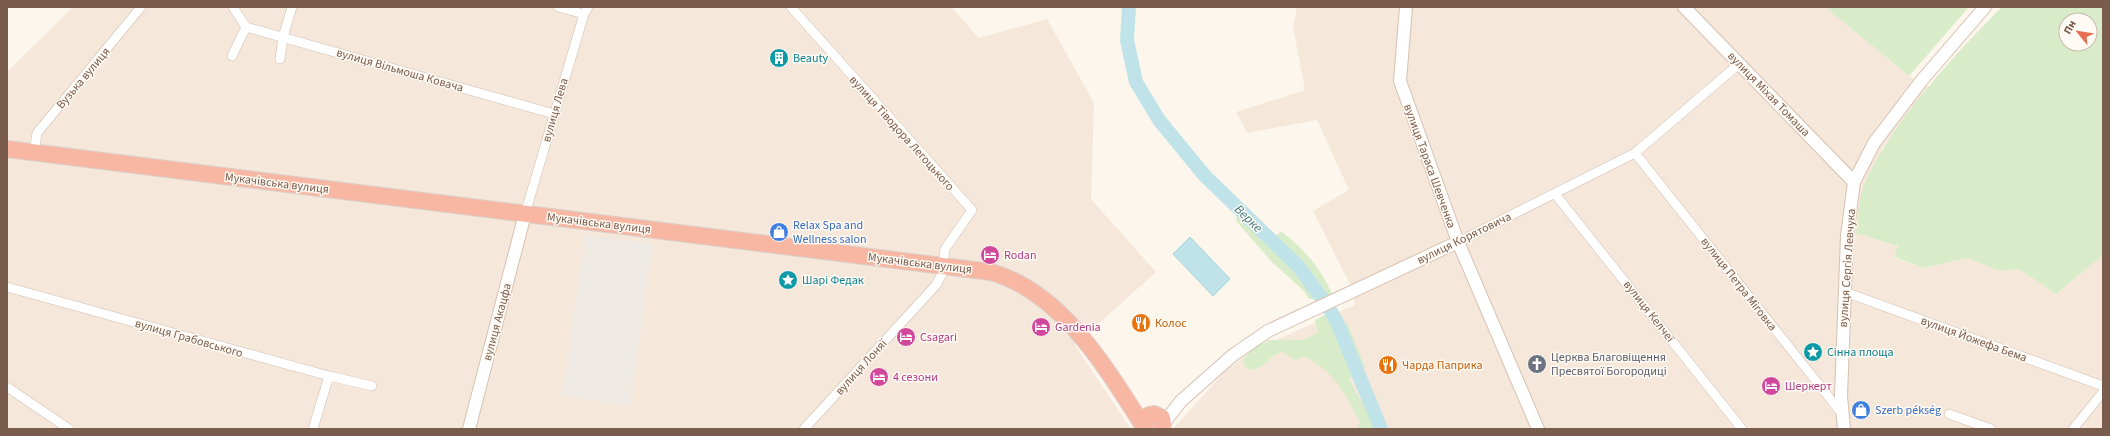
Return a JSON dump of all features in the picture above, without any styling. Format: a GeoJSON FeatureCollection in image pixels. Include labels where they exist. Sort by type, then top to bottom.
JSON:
{"type":"FeatureCollection","features":[{"type":"Feature","properties":{"kind":"highway","name":"Мукачівська вулиця"},"geometry":{"type":"LineString","coordinates":[[7,149],[991,272],[1008,277],[1038,294],[1070,324],[1132,408],[1154,423]]}},
{"type":"Feature","properties":{"kind":"street","name":"Вузька вулиця"},"geometry":{"type":"LineString","coordinates":[[34,152],[37,133],[141,7]]}},
{"type":"Feature","properties":{"kind":"street"},"geometry":{"type":"LineString","coordinates":[[232,56],[246,27],[233,7]]}},
{"type":"Feature","properties":{"kind":"street"},"geometry":{"type":"LineString","coordinates":[[280,59],[283,37],[292,7]]}},
{"type":"Feature","properties":{"kind":"street"},"geometry":{"type":"LineString","coordinates":[[558,7],[586,10]]}},
{"type":"Feature","properties":{"kind":"street","name":"вулиця Тіводора Легоцького"},"geometry":{"type":"LineString","coordinates":[[791,7],[972,210],[945,248],[944,266]]}},
{"type":"Feature","properties":{"kind":"street","name":"вулиця Тараса Шевченка"},"geometry":{"type":"LineString","coordinates":[[1406,7],[1400,81],[1458,242],[1538,429]]}},
{"type":"Feature","properties":{"kind":"street","name":"вулиця Міхая Томаша"},"geometry":{"type":"LineString","coordinates":[[1684,7],[1854,182]]}},
{"type":"Feature","properties":{"kind":"street","name":"вулиця Сергія Левчука"},"geometry":{"type":"LineString","coordinates":[[1844,429],[1841,396],[1847,236],[1854,182],[1874,143],[1927,74],[1985,7]]}},
{"type":"Feature","properties":{"kind":"street","name":"вулиця Лева"},"geometry":{"type":"LineString","coordinates":[[525,214],[586,10]]}},
{"type":"Feature","properties":{"kind":"street","name":"вулиця Вільмоша Ковача"},"geometry":{"type":"LineString","coordinates":[[246,27],[554,114]]}},
{"type":"Feature","properties":{"kind":"street","name":"вулиця Корятовича"},"geometry":{"type":"LineString","coordinates":[[1154,423],[1232,355],[1268,331],[1341,295],[1458,242],[1635,153],[1739,64]]}},
{"type":"Feature","properties":{"kind":"street","name":"вулиця Петра Міговка"},"geometry":{"type":"LineString","coordinates":[[1635,153],[1843,415]]}},
{"type":"Feature","properties":{"kind":"street","name":"вулиця Келчеї"},"geometry":{"type":"LineString","coordinates":[[1555,194],[1742,429]]}},
{"type":"Feature","properties":{"kind":"street","name":"вулиця Акацфа"},"geometry":{"type":"LineString","coordinates":[[469,429],[525,214]]}},
{"type":"Feature","properties":{"kind":"street","name":"вулиця Лоняї"},"geometry":{"type":"LineString","coordinates":[[804,429],[936,285],[942,274],[944,266]]}},
{"type":"Feature","properties":{"kind":"street","name":"вулиця Грабовського"},"geometry":{"type":"LineString","coordinates":[[7,287],[329,376],[372,386]]}},
{"type":"Feature","properties":{"kind":"street","name":"вулиця Йожефа Бема"},"geometry":{"type":"LineString","coordinates":[[1845,292],[2103,386]]}},
{"type":"Feature","properties":{"kind":"street"},"geometry":{"type":"LineString","coordinates":[[313,429],[329,376]]}},
{"type":"Feature","properties":{"kind":"street"},"geometry":{"type":"LineString","coordinates":[[7,387],[69,429]]}},
{"type":"Feature","properties":{"kind":"street"},"geometry":{"type":"LineString","coordinates":[[2073,429],[2103,392]]}},
{"type":"Feature","properties":{"kind":"street"},"geometry":{"type":"LineString","coordinates":[[1949,414],[1991,429]]}},
{"type":"Feature","properties":{"kind":"shaded area"},"geometry":{"type":"Polygon","coordinates":[[[73,7],[951,7],[979,38],[1047,19],[1094,103],[1091,199],[1156,272],[1075,345],[1131,429],[7,429],[7,72],[73,7]]]}},
{"type":"Feature","properties":{"kind":"shaded area"},"geometry":{"type":"Polygon","coordinates":[[[1297,7],[1825,7],[1909,76],[1929,87],[1882,148],[1856,233],[1898,246],[1894,258],[1924,268],[1967,258],[2000,271],[2019,269],[2056,294],[2103,255],[2103,429],[1173,429],[1227,369],[1254,350],[1355,305],[1353,290],[1313,211],[1349,190],[1317,120],[1247,133],[1236,112],[1305,90],[1293,27],[1297,7]]]}},
{"type":"Feature","properties":{"kind":"shaded area"},"geometry":{"type":"Polygon","coordinates":[[[585,235],[653,243],[630,406],[562,396],[585,235]]]}},
{"type":"Feature","properties":{"kind":"green space"},"geometry":{"type":"Polygon","coordinates":[[[1825,7],[1969,7],[1909,76],[1825,7]]]}},
{"type":"Feature","properties":{"kind":"green space"},"geometry":{"type":"Polygon","coordinates":[[[2002,7],[2103,7],[2103,255],[2056,294],[2019,269],[2000,271],[1967,258],[1924,268],[1894,257],[1898,246],[1856,233],[1862,190],[1875,162],[1907,114],[1964,46],[2002,7]]]}},
{"type":"Feature","properties":{"kind":"green space"},"geometry":{"type":"Polygon","coordinates":[[[1237,215],[1270,242],[1281,231],[1311,260],[1323,277],[1333,296],[1320,301],[1308,298],[1304,291],[1272,262],[1236,221],[1237,215]]]}},
{"type":"Feature","properties":{"kind":"green space"},"geometry":{"type":"Polygon","coordinates":[[[1325,315],[1333,322],[1347,323],[1365,367],[1349,379],[1366,410],[1374,429],[1357,429],[1360,422],[1338,384],[1323,368],[1304,356],[1295,360],[1283,352],[1274,355],[1265,364],[1251,370],[1244,365],[1244,359],[1251,349],[1270,340],[1305,340],[1318,332],[1315,320],[1325,315]]]}},
{"type":"Feature","properties":{"kind":"water"},"geometry":{"type":"Polygon","coordinates":[[[1190,237],[1230,279],[1213,296],[1173,254],[1190,237]]]}},
{"type":"Feature","properties":{"kind":"waterway","name":"Верке"},"geometry":{"type":"LineString","coordinates":[[1129,7],[1127,40],[1136,82],[1159,120],[1205,176],[1298,266],[1327,305],[1337,322],[1381,429]]}},
{"type":"Feature","properties":{"kind":"place","name":"Beauty"},"geometry":{"type":"Point","coordinates":[779,58]}},
{"type":"Feature","properties":{"kind":"place","name":"Relax Spa and Wellness salon"},"geometry":{"type":"Point","coordinates":[779,232]}},
{"type":"Feature","properties":{"kind":"place","name":"Rodan"},"geometry":{"type":"Point","coordinates":[990,255]}},
{"type":"Feature","properties":{"kind":"place","name":"Шарі Федак"},"geometry":{"type":"Point","coordinates":[788,280]}},
{"type":"Feature","properties":{"kind":"place","name":"Колос"},"geometry":{"type":"Point","coordinates":[1141,323]}},
{"type":"Feature","properties":{"kind":"place","name":"Gardenia"},"geometry":{"type":"Point","coordinates":[1041,327]}},
{"type":"Feature","properties":{"kind":"place","name":"Csagari"},"geometry":{"type":"Point","coordinates":[906,337]}},
{"type":"Feature","properties":{"kind":"place","name":"Сінна площа"},"geometry":{"type":"Point","coordinates":[1813,352]}},
{"type":"Feature","properties":{"kind":"place","name":"Церква Благовіщення Пресвятої Богородиці"},"geometry":{"type":"Point","coordinates":[1537,364]}},
{"type":"Feature","properties":{"kind":"place","name":"Чарда Паприка"},"geometry":{"type":"Point","coordinates":[1388,365]}},
{"type":"Feature","properties":{"kind":"place","name":"4 сезони"},"geometry":{"type":"Point","coordinates":[879,377]}},
{"type":"Feature","properties":{"kind":"place","name":"Шеркерт"},"geometry":{"type":"Point","coordinates":[1771,386]}},
{"type":"Feature","properties":{"kind":"place","name":"Szerb pékség"},"geometry":{"type":"Point","coordinates":[1861,410]}}]}
